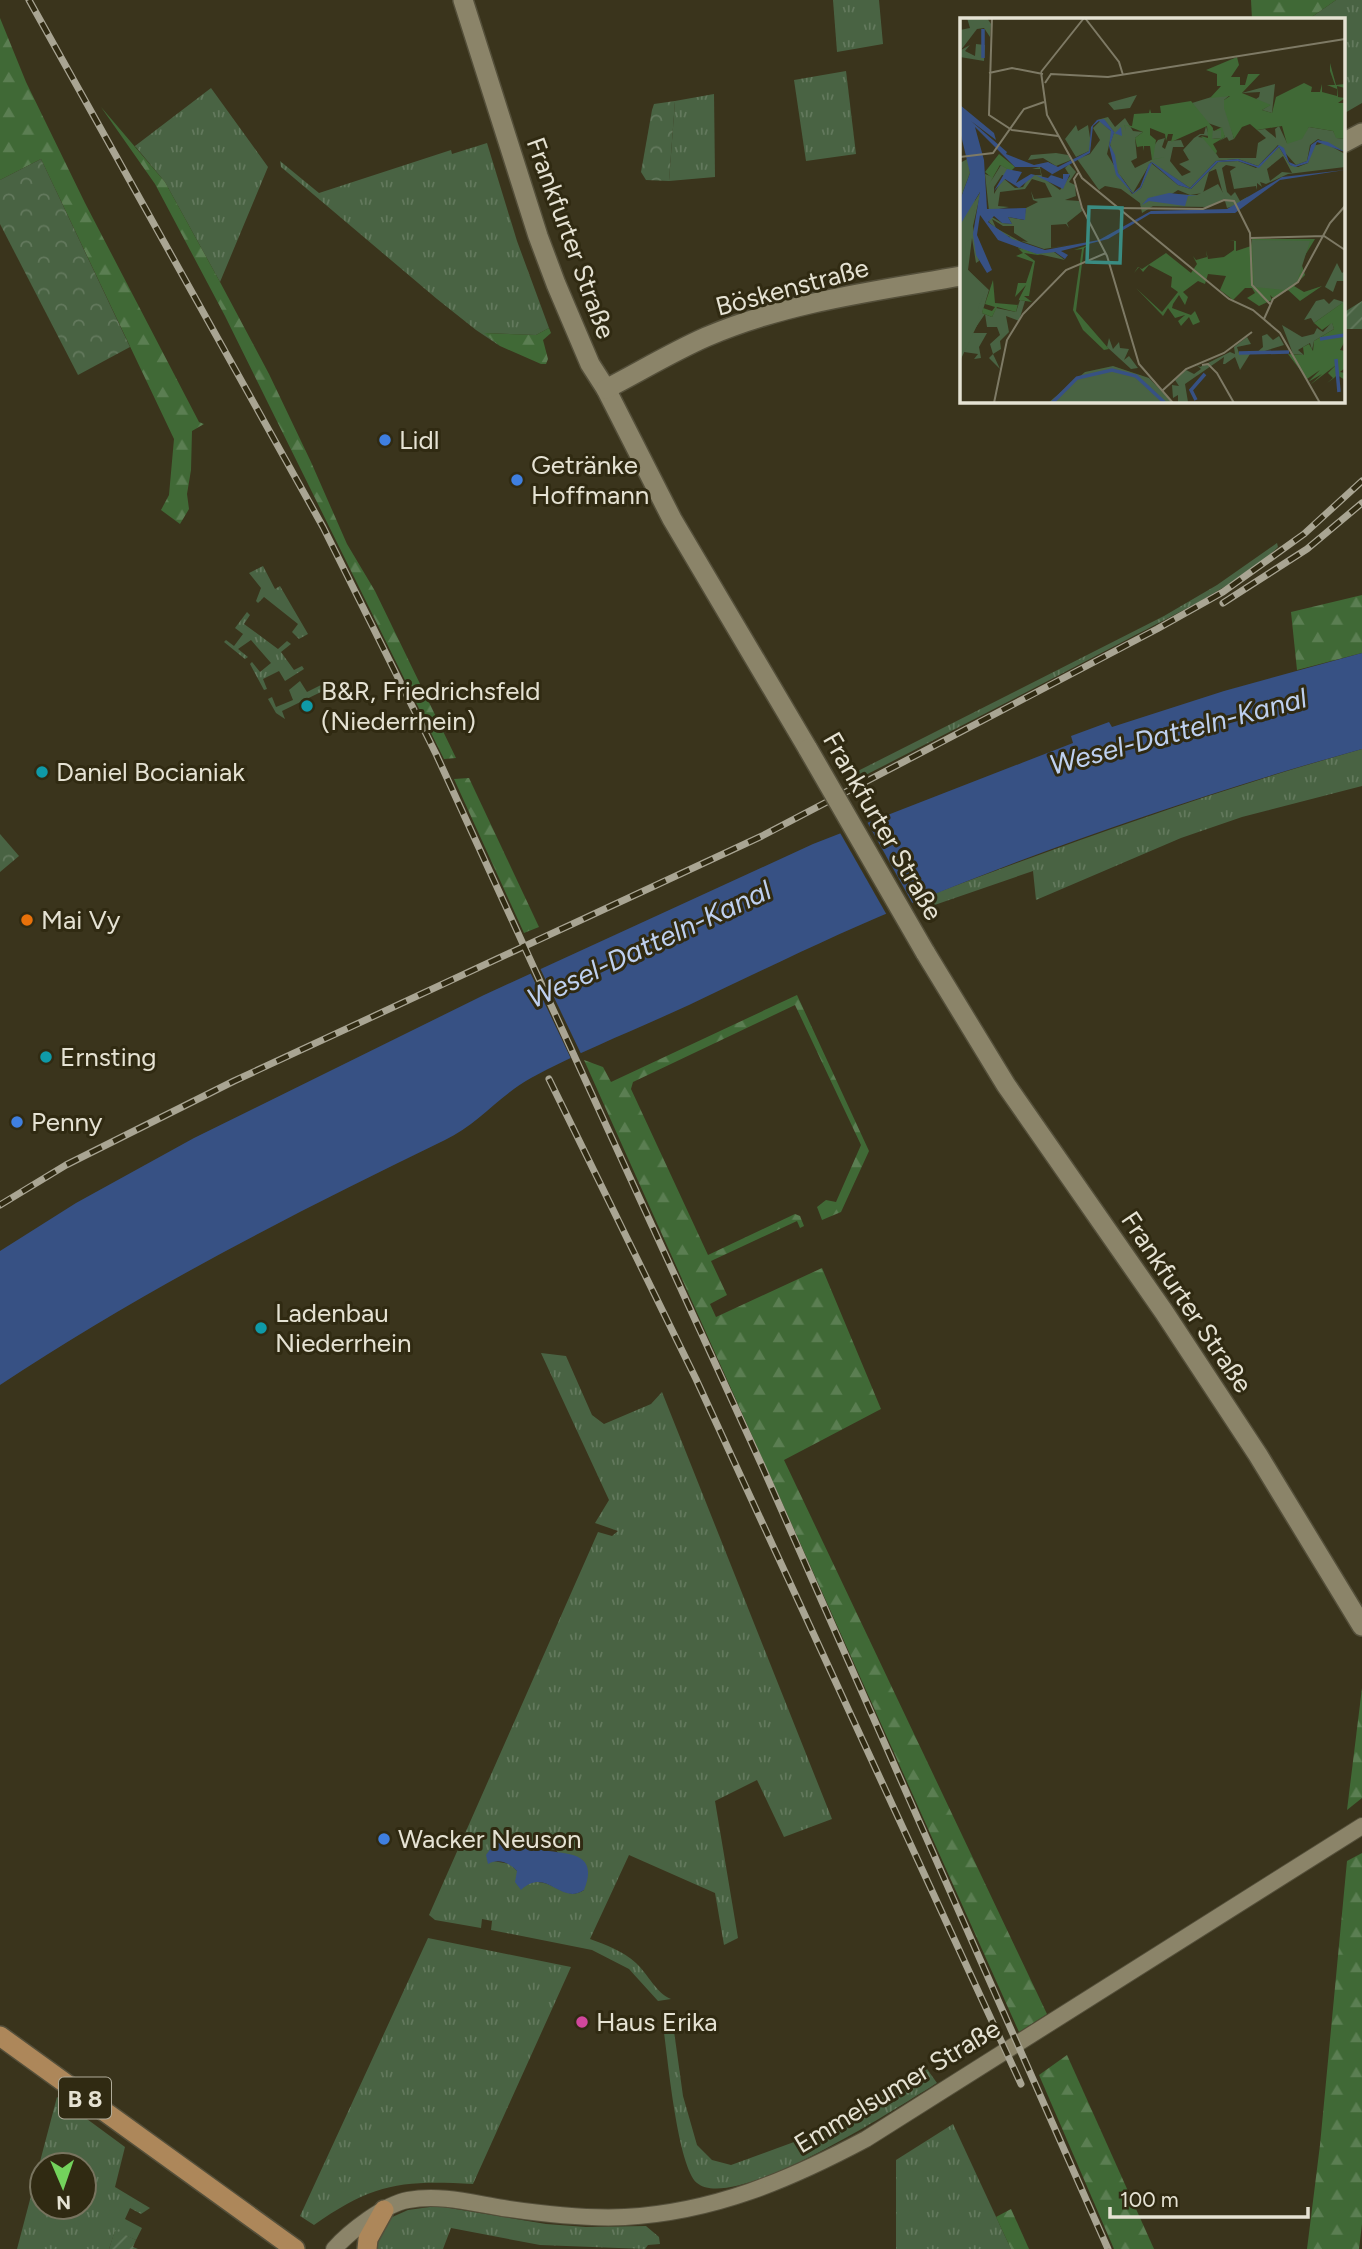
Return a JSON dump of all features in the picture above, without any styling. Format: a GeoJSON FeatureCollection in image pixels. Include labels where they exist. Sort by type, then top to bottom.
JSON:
{"type":"FeatureCollection","features":[{"type":"Feature","properties":{"kind":"main road","name":"Frankfurter Straße"},"geometry":{"type":"LineString","coordinates":[[463,0],[537,236],[555,284],[590,364],[606,389],[672,519],[925,952],[1006,1085],[1164,1312],[1258,1455],[1362,1626]]}},
{"type":"Feature","properties":{"kind":"main road"},"geometry":{"type":"LineString","coordinates":[[1344,142],[1362,133]]}},
{"type":"Feature","properties":{"kind":"main road","name":"Böskenstraße"},"geometry":{"type":"LineString","coordinates":[[606,389],[707,337],[781,311],[834,298],[960,275]]}},
{"type":"Feature","properties":{"kind":"main road","name":"B 8"},"geometry":{"type":"LineString","coordinates":[[0,2036],[295,2249]]}},
{"type":"Feature","properties":{"kind":"main road"},"geometry":{"type":"LineString","coordinates":[[367,2249],[368,2239],[384,2210]]}},
{"type":"Feature","properties":{"kind":"street","name":"Emmelsumer Straße"},"geometry":{"type":"LineString","coordinates":[[334,2249],[342,2240],[384,2210],[405,2200],[430,2197],[542,2213],[625,2217],[698,2207],[791,2177],[866,2139],[1362,1826]]}},
{"type":"Feature","properties":{"kind":"green space"},"geometry":{"type":"Polygon","coordinates":[[[833,0],[879,0],[883,44],[837,52],[833,0]]]}},
{"type":"Feature","properties":{"kind":"green space"},"geometry":{"type":"Polygon","coordinates":[[[1251,0],[1336,0],[1310,18],[1252,18],[1251,0]]]}},
{"type":"Feature","properties":{"kind":"green space"},"geometry":{"type":"Polygon","coordinates":[[[1336,0],[1362,0],[1362,103],[1344,113],[1344,18],[1310,18],[1336,0]]]}},
{"type":"Feature","properties":{"kind":"green space"},"geometry":{"type":"Polygon","coordinates":[[[0,18],[26,82],[85,203],[199,422],[204,424],[192,431],[187,494],[189,509],[180,524],[161,510],[169,495],[174,439],[41,159],[0,180],[0,18]]]}},
{"type":"Feature","properties":{"kind":"green space"},"geometry":{"type":"Polygon","coordinates":[[[846,71],[856,154],[806,161],[794,80],[846,71]]]}},
{"type":"Feature","properties":{"kind":"green space"},"geometry":{"type":"Polygon","coordinates":[[[211,88],[268,167],[220,282],[165,182],[135,146],[211,88]]]}},
{"type":"Feature","properties":{"kind":"green space"},"geometry":{"type":"Polygon","coordinates":[[[714,94],[715,177],[669,181],[675,101],[714,94]]]}},
{"type":"Feature","properties":{"kind":"green space"},"geometry":{"type":"Polygon","coordinates":[[[675,101],[669,181],[646,180],[641,172],[654,104],[675,101]]]}},
{"type":"Feature","properties":{"kind":"green space"},"geometry":{"type":"Polygon","coordinates":[[[101,107],[165,182],[220,282],[269,374],[347,544],[375,591],[456,758],[444,759],[225,316],[155,184],[101,107]]]}},
{"type":"Feature","properties":{"kind":"green space"},"geometry":{"type":"Polygon","coordinates":[[[487,143],[517,241],[549,328],[536,335],[486,333],[500,346],[437,299],[281,167],[280,161],[319,193],[451,150],[452,154],[487,143]]]}},
{"type":"Feature","properties":{"kind":"green space"},"geometry":{"type":"Polygon","coordinates":[[[41,159],[130,347],[78,375],[0,224],[0,180],[41,159]]]}},
{"type":"Feature","properties":{"kind":"green space"},"geometry":{"type":"Polygon","coordinates":[[[1362,301],[1362,329],[1344,329],[1344,308],[1346,311],[1362,301]]]}},
{"type":"Feature","properties":{"kind":"green space"},"geometry":{"type":"Polygon","coordinates":[[[549,328],[551,333],[543,340],[548,359],[546,364],[500,346],[484,333],[536,335],[549,328]]]}},
{"type":"Feature","properties":{"kind":"green space"},"geometry":{"type":"Polygon","coordinates":[[[1277,543],[1278,547],[1245,574],[1186,608],[848,784],[844,778],[1164,616],[1217,585],[1277,543]]]}},
{"type":"Feature","properties":{"kind":"green space"},"geometry":{"type":"Polygon","coordinates":[[[263,566],[275,589],[280,586],[308,634],[299,639],[292,632],[298,624],[264,597],[258,603],[256,601],[261,588],[249,573],[263,566]]]}},
{"type":"Feature","properties":{"kind":"green space"},"geometry":{"type":"Polygon","coordinates":[[[1362,595],[1362,653],[1297,670],[1291,612],[1362,595]]]}},
{"type":"Feature","properties":{"kind":"green space"},"geometry":{"type":"Polygon","coordinates":[[[247,612],[250,615],[244,624],[278,649],[287,641],[291,644],[281,652],[294,670],[302,666],[304,669],[285,681],[279,671],[263,679],[267,689],[264,690],[250,664],[252,662],[260,672],[271,663],[251,640],[238,649],[248,657],[245,659],[224,642],[226,640],[234,646],[243,634],[235,628],[247,612]]]}},
{"type":"Feature","properties":{"kind":"green space"},"geometry":{"type":"Polygon","coordinates":[[[300,681],[307,692],[323,684],[325,690],[282,711],[285,719],[276,713],[268,699],[272,697],[276,707],[293,700],[289,690],[300,681]]]}},
{"type":"Feature","properties":{"kind":"green space"},"geometry":{"type":"Polygon","coordinates":[[[1362,749],[1362,786],[1242,817],[1181,838],[1036,900],[1033,871],[920,910],[915,901],[1137,820],[1362,749]]]}},
{"type":"Feature","properties":{"kind":"green space"},"geometry":{"type":"Polygon","coordinates":[[[469,778],[539,927],[524,933],[454,779],[469,778]]]}},
{"type":"Feature","properties":{"kind":"green space"},"geometry":{"type":"Polygon","coordinates":[[[0,834],[19,856],[0,872],[0,834]]]}},
{"type":"Feature","properties":{"kind":"green space"},"geometry":{"type":"Polygon","coordinates":[[[797,995],[869,1151],[841,1212],[822,1220],[817,1207],[826,1200],[836,1202],[861,1145],[795,1005],[633,1082],[631,1089],[708,1255],[795,1214],[800,1216],[804,1226],[800,1228],[797,1221],[711,1261],[727,1295],[710,1304],[716,1317],[822,1268],[881,1409],[784,1460],[1047,2014],[1019,2032],[584,1060],[603,1067],[611,1082],[797,995]]]}},
{"type":"Feature","properties":{"kind":"green space"},"geometry":{"type":"Polygon","coordinates":[[[541,1353],[566,1356],[592,1415],[604,1424],[651,1404],[662,1392],[832,1819],[784,1837],[757,1780],[715,1801],[738,1938],[724,1945],[715,1893],[629,1855],[590,1939],[620,1952],[636,1963],[656,1988],[671,1999],[658,2001],[629,1969],[592,1950],[491,1930],[492,1921],[482,1919],[481,1928],[435,1920],[429,1915],[598,1532],[612,1536],[618,1531],[595,1523],[609,1500],[541,1353]],[[530,1846],[493,1861],[510,1864],[529,1883],[545,1883],[570,1894],[584,1890],[556,1850],[530,1846]]]}},
{"type":"Feature","properties":{"kind":"green space"},"geometry":{"type":"Polygon","coordinates":[[[1362,1688],[1362,1798],[1347,1810],[1362,1688]]]}},
{"type":"Feature","properties":{"kind":"green space"},"geometry":{"type":"Polygon","coordinates":[[[1362,1853],[1362,2224],[1359,2249],[1307,2249],[1320,2145],[1347,1861],[1362,1853]]]}},
{"type":"Feature","properties":{"kind":"green space"},"geometry":{"type":"Polygon","coordinates":[[[428,1938],[571,1967],[473,2184],[427,2183],[389,2187],[354,2200],[314,2225],[300,2216],[428,1938]]]}},
{"type":"Feature","properties":{"kind":"green space"},"geometry":{"type":"Polygon","coordinates":[[[677,2015],[673,2024],[683,2096],[697,2145],[712,2160],[731,2165],[824,2131],[927,2069],[937,2083],[817,2153],[745,2184],[716,2189],[697,2183],[690,2173],[679,2136],[664,2033],[665,2025],[677,2015]]]}},
{"type":"Feature","properties":{"kind":"green space"},"geometry":{"type":"Polygon","coordinates":[[[1067,2055],[1154,2249],[1114,2249],[1039,2075],[1067,2055]]]}},
{"type":"Feature","properties":{"kind":"green space"},"geometry":{"type":"Polygon","coordinates":[[[57,2097],[125,2147],[115,2187],[150,2208],[141,2214],[130,2208],[125,2219],[142,2228],[136,2240],[115,2231],[109,2249],[17,2249],[28,2207],[28,2221],[98,2221],[98,2151],[43,2151],[57,2097]]]}},
{"type":"Feature","properties":{"kind":"green space"},"geometry":{"type":"Polygon","coordinates":[[[953,2124],[1011,2249],[896,2249],[896,2160],[953,2124]]]}},
{"type":"Feature","properties":{"kind":"green space"},"geometry":{"type":"Polygon","coordinates":[[[437,2206],[546,2224],[586,2227],[646,2226],[659,2237],[660,2244],[648,2245],[645,2249],[540,2245],[451,2228],[443,2249],[372,2249],[390,2218],[408,2210],[437,2206]]]}},
{"type":"Feature","properties":{"kind":"green space"},"geometry":{"type":"Polygon","coordinates":[[[1011,2209],[1029,2249],[1011,2249],[996,2217],[1011,2209]]]}},
{"type":"Feature","properties":{"kind":"green space"},"geometry":{"type":"Polygon","coordinates":[[[115,2230],[136,2240],[133,2247],[138,2249],[109,2249],[115,2230]]]}},
{"type":"Feature","properties":{"kind":"water","name":"Wesel-Datteln-Kanal"},"geometry":{"type":"Polygon","coordinates":[[[1362,653],[1362,749],[1193,800],[972,879],[860,925],[569,1059],[520,1085],[457,1134],[218,1255],[108,1317],[0,1385],[0,1251],[76,1203],[194,1138],[484,995],[813,844],[1073,743],[1071,736],[1109,722],[1112,727],[1224,691],[1362,653]]]}},
{"type":"Feature","properties":{"kind":"water"},"geometry":{"type":"Polygon","coordinates":[[[506,1837],[537,1849],[576,1856],[583,1860],[588,1876],[584,1890],[575,1894],[568,1893],[538,1882],[521,1890],[515,1882],[517,1871],[514,1868],[500,1861],[488,1864],[486,1855],[494,1844],[506,1837]]]}},
{"type":"Feature","properties":{"kind":"pier"},"geometry":{"type":"Polygon","coordinates":[[[866,820],[914,906],[888,917],[839,831],[866,820]]]}},
{"type":"Feature","properties":{"kind":"pier"},"geometry":{"type":"Polygon","coordinates":[[[539,966],[583,1058],[573,1063],[529,970],[539,966]]]}},
{"type":"Feature","properties":{"kind":"railway"},"geometry":{"type":"LineString","coordinates":[[29,0],[323,527],[436,754],[763,1468],[1108,2249]]}},
{"type":"Feature","properties":{"kind":"railway"},"geometry":{"type":"LineString","coordinates":[[0,1205],[66,1165],[234,1081],[762,836],[1157,629],[1223,592],[1304,534],[1362,481]]}},
{"type":"Feature","properties":{"kind":"railway"},"geometry":{"type":"LineString","coordinates":[[1223,603],[1307,549],[1362,503]]}},
{"type":"Feature","properties":{"kind":"railway"},"geometry":{"type":"LineString","coordinates":[[549,1079],[696,1379],[1021,2084]]}},
{"type":"Feature","properties":{"kind":"place","name":"Lidl"},"geometry":{"type":"Point","coordinates":[385,440]}},
{"type":"Feature","properties":{"kind":"place","name":"Getränke Hoffmann"},"geometry":{"type":"Point","coordinates":[517,480]}},
{"type":"Feature","properties":{"kind":"place","name":"B&R, Friedrichsfeld (Niederrhein)"},"geometry":{"type":"Point","coordinates":[307,706]}},
{"type":"Feature","properties":{"kind":"place","name":"Daniel Bocianiak"},"geometry":{"type":"Point","coordinates":[42,772]}},
{"type":"Feature","properties":{"kind":"place","name":"Mai Vy"},"geometry":{"type":"Point","coordinates":[27,920]}},
{"type":"Feature","properties":{"kind":"place","name":"Ernsting"},"geometry":{"type":"Point","coordinates":[46,1057]}},
{"type":"Feature","properties":{"kind":"place","name":"Penny"},"geometry":{"type":"Point","coordinates":[17,1122]}},
{"type":"Feature","properties":{"kind":"place","name":"Ladenbau Niederrhein"},"geometry":{"type":"Point","coordinates":[261,1328]}},
{"type":"Feature","properties":{"kind":"place","name":"Wacker Neuson"},"geometry":{"type":"Point","coordinates":[384,1839]}},
{"type":"Feature","properties":{"kind":"place","name":"Haus Erika"},"geometry":{"type":"Point","coordinates":[582,2022]}}]}
